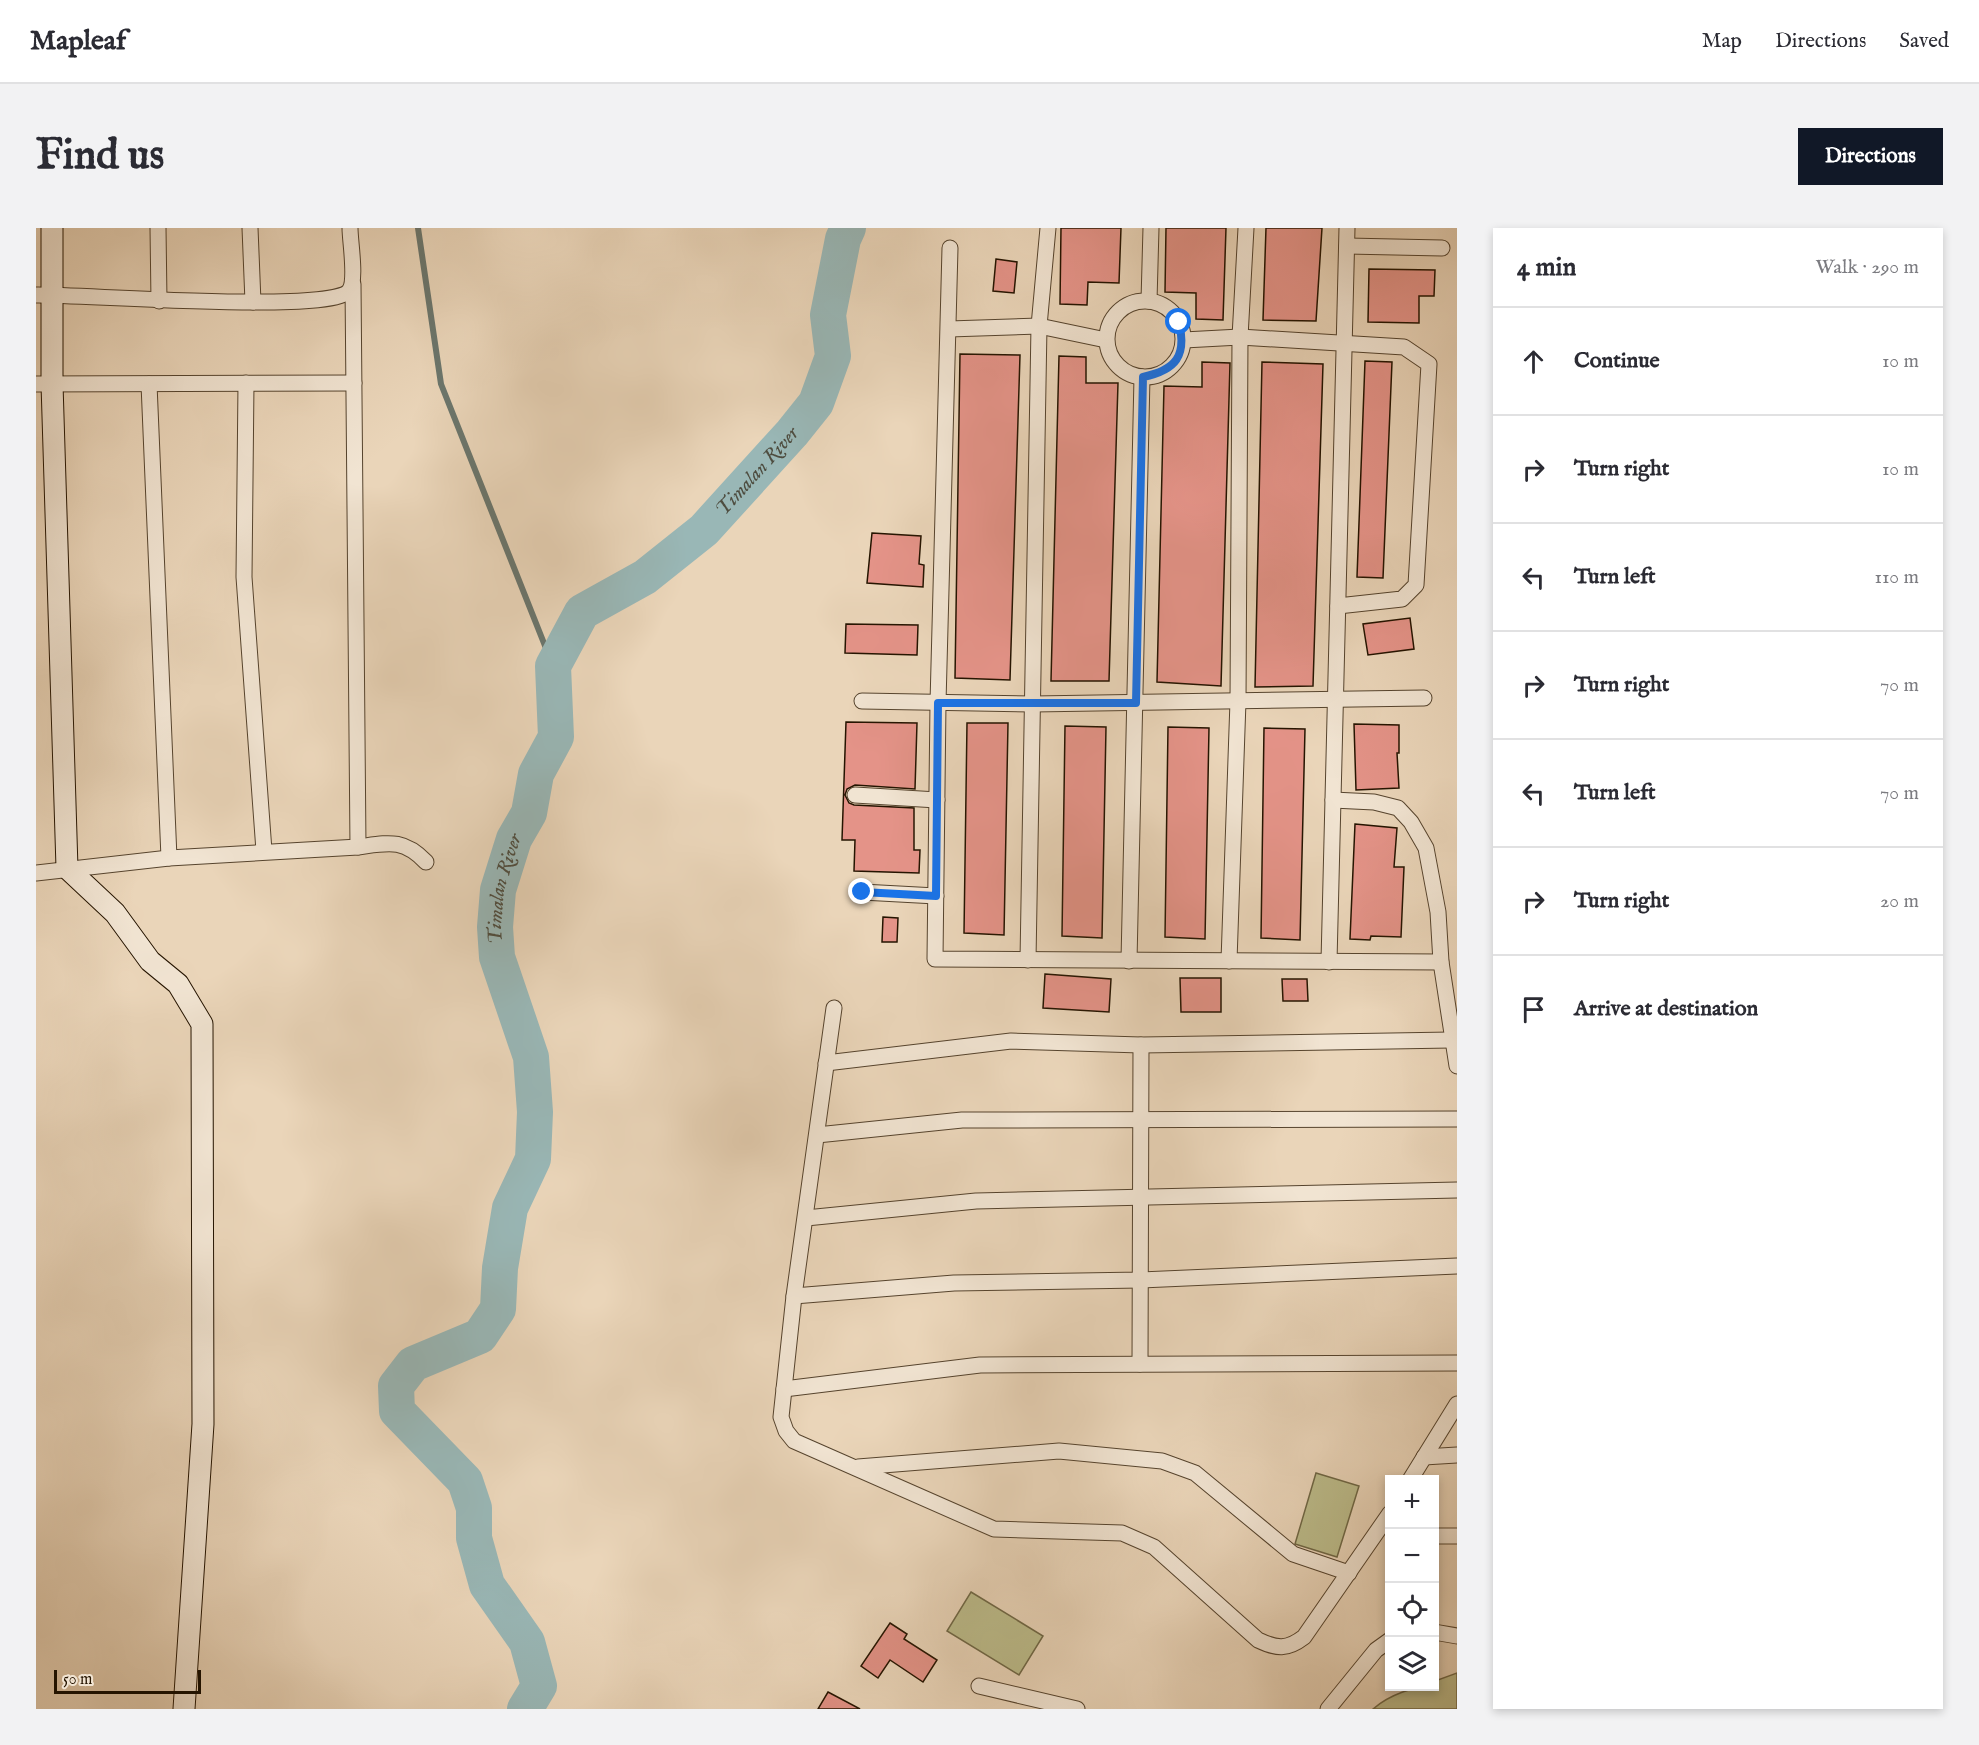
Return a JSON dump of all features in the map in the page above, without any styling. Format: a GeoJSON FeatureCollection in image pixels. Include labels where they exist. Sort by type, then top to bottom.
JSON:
{"type":"FeatureCollection","features":[{"type":"Feature","properties":{"kind":"street"},"geometry":{"type":"LineString","coordinates":[[52,228],[45,295],[44,384],[67,868],[116,913],[150,961],[178,984],[202,1024],[202,1448],[184,1709]]}},
{"type":"Feature","properties":{"kind":"street"},"geometry":{"type":"LineString","coordinates":[[158,228],[159,301]]}},
{"type":"Feature","properties":{"kind":"street"},"geometry":{"type":"LineString","coordinates":[[250,228],[253,302]]}},
{"type":"Feature","properties":{"kind":"street"},"geometry":{"type":"LineString","coordinates":[[350,228],[354,383],[358,847]]}},
{"type":"Feature","properties":{"kind":"street"},"geometry":{"type":"LineString","coordinates":[[1028,960],[1039,326],[1048,228]]}},
{"type":"Feature","properties":{"kind":"street"},"geometry":{"type":"LineString","coordinates":[[1149,301],[1151,228]]}},
{"type":"Feature","properties":{"kind":"street"},"geometry":{"type":"LineString","coordinates":[[1229,961],[1238,701],[1240,337],[1246,228]]}},
{"type":"Feature","properties":{"kind":"street"},"geometry":{"type":"LineString","coordinates":[[1329,962],[1347,228]]}},
{"type":"Feature","properties":{"kind":"street"},"geometry":{"type":"LineString","coordinates":[[1347,246],[1442,248]]}},
{"type":"Feature","properties":{"kind":"street"},"geometry":{"type":"LineString","coordinates":[[950,248],[938,703],[935,959],[1441,962]]}},
{"type":"Feature","properties":{"kind":"street"},"geometry":{"type":"LineString","coordinates":[[45,295],[159,301],[253,302],[333,298],[347,293],[352,284]]}},
{"type":"Feature","properties":{"kind":"street"},"geometry":{"type":"LineString","coordinates":[[1149,301],[1167,308],[1179,322],[1184,340],[1178,360],[1163,373],[1143,377],[1125,372],[1111,358],[1106,340],[1112,319],[1128,304],[1149,301]]}},
{"type":"Feature","properties":{"kind":"street"},"geometry":{"type":"LineString","coordinates":[[949,329],[1039,326],[1106,340]]}},
{"type":"Feature","properties":{"kind":"street"},"geometry":{"type":"LineString","coordinates":[[1184,340],[1240,337],[1404,347],[1429,364],[1416,585],[1402,599],[1338,606]]}},
{"type":"Feature","properties":{"kind":"street"},"geometry":{"type":"LineString","coordinates":[[1129,961],[1143,377]]}},
{"type":"Feature","properties":{"kind":"street"},"geometry":{"type":"LineString","coordinates":[[246,383],[244,577],[264,851]]}},
{"type":"Feature","properties":{"kind":"street"},"geometry":{"type":"LineString","coordinates":[[44,384],[354,383]]}},
{"type":"Feature","properties":{"kind":"street"},"geometry":{"type":"LineString","coordinates":[[149,384],[169,858]]}},
{"type":"Feature","properties":{"kind":"street"},"geometry":{"type":"LineString","coordinates":[[862,701],[1033,704],[1424,698]]}},
{"type":"Feature","properties":{"kind":"street"},"geometry":{"type":"LineString","coordinates":[[855,795],[937,800]]}},
{"type":"Feature","properties":{"kind":"street"},"geometry":{"type":"LineString","coordinates":[[1333,800],[1374,802],[1398,808],[1411,822],[1426,848],[1437,912],[1451,1040],[1457,1066]]}},
{"type":"Feature","properties":{"kind":"street"},"geometry":{"type":"LineString","coordinates":[[36,873],[169,858],[393,843],[409,846],[426,862]]}},
{"type":"Feature","properties":{"kind":"street"},"geometry":{"type":"LineString","coordinates":[[862,892],[936,896]]}},
{"type":"Feature","properties":{"kind":"street"},"geometry":{"type":"LineString","coordinates":[[834,1008],[794,1296],[781,1417],[786,1431],[794,1441],[994,1528],[1122,1533],[1154,1547],[1258,1640],[1275,1648],[1291,1647],[1304,1637],[1350,1573],[1382,1537]]}},
{"type":"Feature","properties":{"kind":"street"},"geometry":{"type":"LineString","coordinates":[[826,1063],[1011,1041],[1141,1045],[1451,1040]]}},
{"type":"Feature","properties":{"kind":"street"},"geometry":{"type":"LineString","coordinates":[[1140,1364],[1141,1045]]}},
{"type":"Feature","properties":{"kind":"street"},"geometry":{"type":"LineString","coordinates":[[817,1135],[962,1120],[1141,1122],[1457,1119]]}},
{"type":"Feature","properties":{"kind":"street"},"geometry":{"type":"LineString","coordinates":[[806,1218],[975,1201],[1141,1195],[1457,1190]]}},
{"type":"Feature","properties":{"kind":"street"},"geometry":{"type":"LineString","coordinates":[[794,1296],[954,1283],[1141,1280],[1457,1266]]}},
{"type":"Feature","properties":{"kind":"street"},"geometry":{"type":"LineString","coordinates":[[784,1389],[980,1365],[1457,1363]]}},
{"type":"Feature","properties":{"kind":"street"},"geometry":{"type":"LineString","coordinates":[[1413,1475],[1457,1404]]}},
{"type":"Feature","properties":{"kind":"street"},"geometry":{"type":"LineString","coordinates":[[855,1467],[1059,1451],[1162,1461],[1195,1473],[1293,1554],[1350,1573]]}},
{"type":"Feature","properties":{"kind":"street"},"geometry":{"type":"LineString","coordinates":[[1424,1457],[1457,1455]]}},
{"type":"Feature","properties":{"kind":"street"},"geometry":{"type":"LineString","coordinates":[[1439,1536],[1457,1536]]}},
{"type":"Feature","properties":{"kind":"street"},"geometry":{"type":"LineString","coordinates":[[1439,1633],[1457,1636]]}},
{"type":"Feature","properties":{"kind":"street"},"geometry":{"type":"LineString","coordinates":[[1328,1709],[1376,1650],[1385,1643]]}},
{"type":"Feature","properties":{"kind":"street"},"geometry":{"type":"LineString","coordinates":[[979,1686],[1077,1709]]}},
{"type":"Feature","properties":{"kind":"green space"},"geometry":{"type":"Polygon","coordinates":[[[1316,1473],[1359,1486],[1337,1557],[1295,1544],[1316,1473]]]}},
{"type":"Feature","properties":{"kind":"green space"},"geometry":{"type":"Polygon","coordinates":[[[971,1592],[1043,1636],[1019,1675],[947,1631],[971,1592]]]}},
{"type":"Feature","properties":{"kind":"green space"},"geometry":{"type":"Polygon","coordinates":[[[1457,1673],[1457,1709],[1373,1709],[1402,1692],[1439,1691],[1439,1680],[1457,1673]]]}},
{"type":"Feature","properties":{"kind":"building"},"geometry":{"type":"Polygon","coordinates":[[[1061,228],[1121,228],[1119,283],[1088,282],[1087,305],[1060,304],[1061,228]]]}},
{"type":"Feature","properties":{"kind":"building"},"geometry":{"type":"Polygon","coordinates":[[[1166,228],[1226,228],[1223,320],[1196,319],[1196,293],[1165,292],[1166,228]]]}},
{"type":"Feature","properties":{"kind":"building"},"geometry":{"type":"Polygon","coordinates":[[[1266,228],[1322,228],[1316,321],[1263,320],[1266,228]]]}},
{"type":"Feature","properties":{"kind":"building"},"geometry":{"type":"Polygon","coordinates":[[[996,259],[1017,262],[1014,293],[993,291],[996,259]]]}},
{"type":"Feature","properties":{"kind":"building"},"geometry":{"type":"Polygon","coordinates":[[[1369,269],[1435,270],[1434,296],[1419,296],[1419,323],[1368,322],[1369,269]]]}},
{"type":"Feature","properties":{"kind":"building"},"geometry":{"type":"Polygon","coordinates":[[[960,354],[1020,355],[1010,680],[955,678],[960,354]]]}},
{"type":"Feature","properties":{"kind":"building"},"geometry":{"type":"Polygon","coordinates":[[[1059,356],[1086,357],[1086,383],[1118,383],[1109,681],[1051,681],[1059,356]]]}},
{"type":"Feature","properties":{"kind":"building"},"geometry":{"type":"Polygon","coordinates":[[[1365,361],[1392,362],[1383,578],[1357,577],[1365,361]]]}},
{"type":"Feature","properties":{"kind":"building"},"geometry":{"type":"Polygon","coordinates":[[[1202,362],[1230,363],[1221,686],[1157,682],[1164,386],[1202,387],[1202,362]]]}},
{"type":"Feature","properties":{"kind":"building"},"geometry":{"type":"Polygon","coordinates":[[[1262,362],[1323,364],[1313,686],[1255,687],[1262,362]]]}},
{"type":"Feature","properties":{"kind":"building"},"geometry":{"type":"Polygon","coordinates":[[[872,533],[921,536],[919,564],[924,565],[923,587],[867,583],[872,533]]]}},
{"type":"Feature","properties":{"kind":"building"},"geometry":{"type":"Polygon","coordinates":[[[1410,618],[1414,649],[1368,655],[1363,624],[1410,618]]]}},
{"type":"Feature","properties":{"kind":"building"},"geometry":{"type":"Polygon","coordinates":[[[846,624],[918,625],[917,655],[845,653],[846,624]]]}},
{"type":"Feature","properties":{"kind":"building"},"geometry":{"type":"Polygon","coordinates":[[[846,722],[917,723],[915,789],[855,785],[847,789],[845,795],[849,803],[854,805],[914,808],[914,850],[920,850],[919,873],[854,871],[855,840],[842,840],[846,722]]]}},
{"type":"Feature","properties":{"kind":"building"},"geometry":{"type":"Polygon","coordinates":[[[967,723],[1008,723],[1004,935],[964,933],[967,723]]]}},
{"type":"Feature","properties":{"kind":"building"},"geometry":{"type":"Polygon","coordinates":[[[1354,724],[1399,725],[1399,753],[1397,753],[1399,788],[1356,790],[1354,724]]]}},
{"type":"Feature","properties":{"kind":"building"},"geometry":{"type":"Polygon","coordinates":[[[1065,726],[1106,727],[1102,938],[1062,936],[1065,726]]]}},
{"type":"Feature","properties":{"kind":"building"},"geometry":{"type":"Polygon","coordinates":[[[1168,727],[1209,728],[1205,939],[1165,937],[1168,727]]]}},
{"type":"Feature","properties":{"kind":"building"},"geometry":{"type":"Polygon","coordinates":[[[1264,728],[1305,729],[1300,940],[1261,938],[1264,728]]]}},
{"type":"Feature","properties":{"kind":"building"},"geometry":{"type":"Polygon","coordinates":[[[1355,824],[1397,828],[1394,867],[1404,867],[1401,937],[1371,936],[1370,940],[1350,939],[1355,824]]]}},
{"type":"Feature","properties":{"kind":"building"},"geometry":{"type":"Polygon","coordinates":[[[883,917],[898,918],[897,942],[882,942],[883,917]]]}},
{"type":"Feature","properties":{"kind":"building"},"geometry":{"type":"Polygon","coordinates":[[[1045,974],[1111,979],[1109,1012],[1043,1008],[1045,974]]]}},
{"type":"Feature","properties":{"kind":"building"},"geometry":{"type":"Polygon","coordinates":[[[1180,978],[1221,978],[1221,1012],[1181,1012],[1180,978]]]}},
{"type":"Feature","properties":{"kind":"building"},"geometry":{"type":"Polygon","coordinates":[[[1282,979],[1307,979],[1308,1001],[1283,1001],[1282,979]]]}},
{"type":"Feature","properties":{"kind":"building"},"geometry":{"type":"Polygon","coordinates":[[[890,1623],[907,1634],[904,1639],[937,1660],[923,1682],[890,1660],[878,1678],[861,1666],[890,1623]]]}},
{"type":"Feature","properties":{"kind":"building"},"geometry":{"type":"Polygon","coordinates":[[[828,1692],[860,1709],[818,1709],[828,1692]]]}},
{"type":"Feature","properties":{"kind":"waterway"},"geometry":{"type":"LineString","coordinates":[[418,228],[441,384],[553,666]]}},
{"type":"Feature","properties":{"kind":"waterway","name":"Timalan River"},"geometry":{"type":"LineString","coordinates":[[525,1709],[539,1686],[527,1642],[487,1585],[474,1538],[474,1508],[465,1481],[397,1411],[396,1386],[413,1364],[480,1336],[498,1309],[500,1268],[510,1208],[533,1159],[535,1112],[531,1057],[497,957],[495,927],[498,890],[514,839],[529,813],[536,774],[556,737],[553,666],[582,612],[645,577],[704,530],[792,433],[816,403],[833,356],[828,315],[843,239],[848,228]]}},
{"type":"Feature","properties":{"kind":"route"},"geometry":{"type":"LineString","coordinates":[[862,892],[936,896],[938,703],[1136,703],[1143,377],[1163,373],[1178,360],[1184,340],[1179,322]]}}]}
